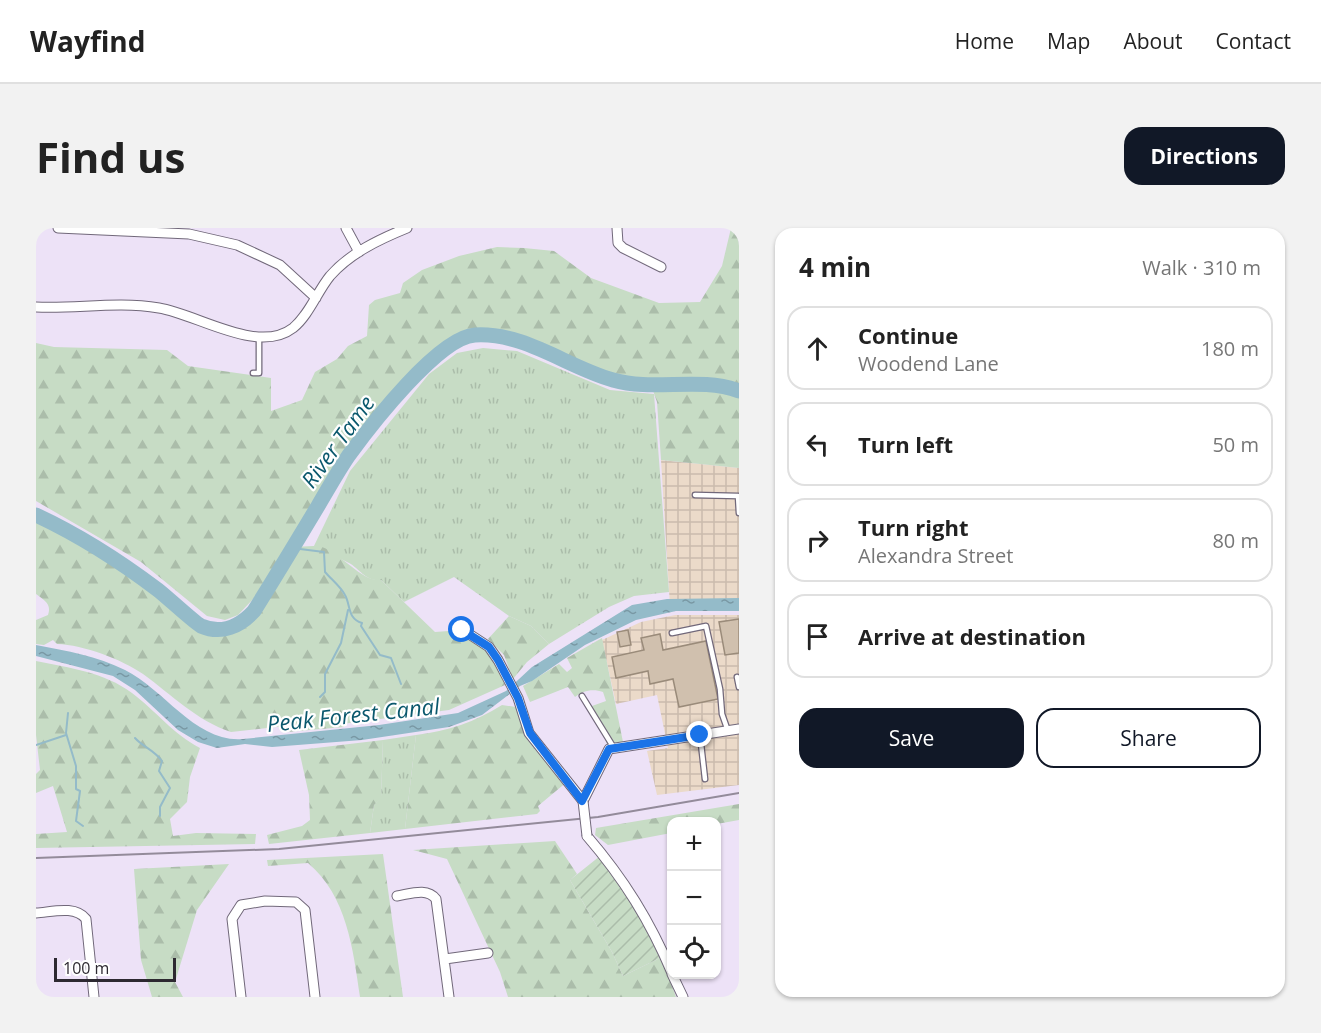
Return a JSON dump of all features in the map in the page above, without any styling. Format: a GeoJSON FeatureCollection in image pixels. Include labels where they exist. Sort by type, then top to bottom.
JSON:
{"type":"FeatureCollection","features":[{"type":"Feature","properties":{"kind":"street"},"geometry":{"type":"LineString","coordinates":[[58,228],[189,234],[237,245],[280,265],[316,298]]}},
{"type":"Feature","properties":{"kind":"street"},"geometry":{"type":"LineString","coordinates":[[346,228],[359,252]]}},
{"type":"Feature","properties":{"kind":"street"},"geometry":{"type":"LineString","coordinates":[[36,307],[111,303],[160,308],[248,337],[270,338],[293,328],[331,276],[359,252],[407,228]]}},
{"type":"Feature","properties":{"kind":"street"},"geometry":{"type":"LineString","coordinates":[[617,228],[618,243],[622,248],[661,267]]}},
{"type":"Feature","properties":{"kind":"street"},"geometry":{"type":"LineString","coordinates":[[460,628],[489,647],[518,698],[530,733],[582,801],[586,836],[612,867],[652,927],[667,962]]}},
{"type":"Feature","properties":{"kind":"street"},"geometry":{"type":"LineString","coordinates":[[582,801],[612,749],[739,729]]}},
{"type":"Feature","properties":{"kind":"street"},"geometry":{"type":"LineString","coordinates":[[397,896],[424,891],[434,896],[449,997]]}},
{"type":"Feature","properties":{"kind":"street"},"geometry":{"type":"LineString","coordinates":[[240,997],[232,919],[241,905],[265,901],[296,902],[305,910],[315,997]]}},
{"type":"Feature","properties":{"kind":"street"},"geometry":{"type":"LineString","coordinates":[[36,913],[72,910],[80,912],[86,919],[94,997]]}},
{"type":"Feature","properties":{"kind":"street"},"geometry":{"type":"LineString","coordinates":[[445,959],[488,953]]}},
{"type":"Feature","properties":{"kind":"street"},"geometry":{"type":"LineString","coordinates":[[674,979],[683,997]]}},
{"type":"Feature","properties":{"kind":"lane"},"geometry":{"type":"LineString","coordinates":[[253,374],[259,373],[259,337]]}},
{"type":"Feature","properties":{"kind":"lane"},"geometry":{"type":"LineString","coordinates":[[695,495],[738,495],[739,513]]}},
{"type":"Feature","properties":{"kind":"lane"},"geometry":{"type":"LineString","coordinates":[[672,633],[706,627],[720,689],[722,714],[728,731]]}},
{"type":"Feature","properties":{"kind":"lane"},"geometry":{"type":"LineString","coordinates":[[737,677],[739,687]]}},
{"type":"Feature","properties":{"kind":"lane"},"geometry":{"type":"LineString","coordinates":[[582,696],[612,749]]}},
{"type":"Feature","properties":{"kind":"lane"},"geometry":{"type":"LineString","coordinates":[[700,735],[705,779]]}},
{"type":"Feature","properties":{"kind":"shaded area"},"geometry":{"type":"Polygon","coordinates":[[[661,460],[739,468],[739,605],[670,606],[661,460]]]}},
{"type":"Feature","properties":{"kind":"shaded area"},"geometry":{"type":"Polygon","coordinates":[[[675,615],[739,615],[739,785],[657,795],[647,751],[668,748],[657,695],[616,704],[602,640],[641,622],[675,615]]]}},
{"type":"Feature","properties":{"kind":"green space"},"geometry":{"type":"Polygon","coordinates":[[[731,228],[739,228],[739,468],[661,460],[657,402],[651,385],[615,381],[591,373],[533,347],[487,335],[473,335],[451,344],[412,378],[372,425],[330,486],[326,482],[254,598],[238,615],[225,620],[207,616],[141,562],[36,501],[36,343],[54,347],[167,350],[188,366],[271,378],[271,411],[302,400],[315,372],[337,359],[348,346],[367,336],[369,305],[375,300],[400,293],[403,283],[422,270],[459,256],[497,247],[554,251],[591,278],[659,303],[700,302],[722,266],[731,228]]]}},
{"type":"Feature","properties":{"kind":"green space"},"geometry":{"type":"Polygon","coordinates":[[[483,348],[517,351],[610,390],[654,394],[669,592],[634,596],[609,607],[549,644],[531,626],[509,616],[454,577],[404,602],[381,580],[371,579],[349,563],[313,548],[350,471],[429,374],[457,353],[483,348]]]}},
{"type":"Feature","properties":{"kind":"green space"},"geometry":{"type":"Polygon","coordinates":[[[36,515],[70,532],[118,562],[168,598],[199,625],[209,629],[232,627],[249,616],[264,598],[293,547],[322,547],[367,577],[381,580],[435,632],[462,630],[477,638],[506,677],[502,679],[505,685],[449,710],[342,724],[344,727],[287,732],[285,726],[231,732],[207,721],[143,674],[113,658],[79,647],[57,644],[53,640],[44,645],[36,644],[36,620],[48,615],[49,608],[36,594],[36,515]]]}},
{"type":"Feature","properties":{"kind":"green space"},"geometry":{"type":"Polygon","coordinates":[[[509,616],[531,626],[549,644],[527,662],[513,679],[504,655],[488,639],[509,616]]]}},
{"type":"Feature","properties":{"kind":"green space"},"geometry":{"type":"Polygon","coordinates":[[[602,638],[624,747],[609,749],[592,706],[606,701],[603,692],[588,691],[575,697],[568,687],[530,702],[523,686],[559,664],[567,672],[572,668],[567,658],[602,638]]]}},
{"type":"Feature","properties":{"kind":"green space"},"geometry":{"type":"Polygon","coordinates":[[[36,661],[98,675],[110,680],[132,693],[181,736],[200,748],[190,777],[187,802],[170,819],[173,836],[196,833],[256,834],[255,844],[36,848],[36,834],[67,832],[53,786],[36,793],[36,774],[40,770],[36,735],[36,661]]]}},
{"type":"Feature","properties":{"kind":"green space"},"geometry":{"type":"Polygon","coordinates":[[[502,705],[516,707],[530,739],[568,781],[538,806],[540,811],[537,814],[405,829],[416,735],[461,725],[502,705]]]}},
{"type":"Feature","properties":{"kind":"green space"},"geometry":{"type":"Polygon","coordinates":[[[416,735],[405,829],[370,833],[374,805],[381,797],[383,740],[416,735]]]}},
{"type":"Feature","properties":{"kind":"green space"},"geometry":{"type":"Polygon","coordinates":[[[383,740],[381,798],[374,805],[370,833],[269,844],[267,835],[302,826],[310,820],[309,795],[299,750],[383,740]]]}},
{"type":"Feature","properties":{"kind":"green space"},"geometry":{"type":"Polygon","coordinates":[[[739,804],[739,820],[721,823],[721,817],[667,817],[667,834],[608,845],[595,835],[596,828],[739,804]]]}},
{"type":"Feature","properties":{"kind":"green space"},"geometry":{"type":"Polygon","coordinates":[[[555,841],[577,874],[570,880],[612,952],[623,976],[662,957],[667,979],[670,979],[676,997],[508,997],[500,972],[447,859],[413,850],[555,841]]]}},
{"type":"Feature","properties":{"kind":"green space"},"geometry":{"type":"Polygon","coordinates":[[[383,854],[403,997],[360,997],[351,942],[340,907],[332,891],[308,863],[268,866],[267,860],[383,854]]]}},
{"type":"Feature","properties":{"kind":"green space"},"geometry":{"type":"Polygon","coordinates":[[[600,856],[636,909],[662,957],[623,976],[612,952],[570,880],[600,856]]]}},
{"type":"Feature","properties":{"kind":"green space"},"geometry":{"type":"Polygon","coordinates":[[[229,864],[197,910],[175,982],[183,997],[152,997],[141,960],[134,869],[229,864]]]}},
{"type":"Feature","properties":{"kind":"water"},"geometry":{"type":"Polygon","coordinates":[[[739,598],[739,611],[676,611],[636,620],[585,645],[532,681],[520,686],[482,715],[449,727],[362,740],[272,747],[245,744],[217,748],[198,742],[178,730],[135,690],[113,676],[36,656],[36,645],[82,654],[114,665],[140,679],[181,714],[210,733],[226,738],[243,739],[379,725],[458,713],[506,691],[532,667],[632,605],[667,599],[739,598]]]}},
{"type":"Feature","properties":{"kind":"building"},"geometry":{"type":"Polygon","coordinates":[[[739,619],[739,653],[725,655],[719,622],[739,619]]]}},
{"type":"Feature","properties":{"kind":"building"},"geometry":{"type":"Polygon","coordinates":[[[628,630],[631,645],[620,647],[617,632],[628,630]]]}},
{"type":"Feature","properties":{"kind":"building"},"geometry":{"type":"Polygon","coordinates":[[[660,634],[663,650],[706,641],[718,699],[679,707],[673,679],[650,684],[648,671],[616,678],[612,657],[644,650],[641,638],[660,634]]]}},
{"type":"Feature","properties":{"kind":"waterway","name":"River Tame"},"geometry":{"type":"LineString","coordinates":[[36,515],[84,540],[114,559],[158,590],[201,626],[216,630],[230,628],[243,621],[254,611],[341,467],[373,424],[425,366],[443,350],[460,340],[475,335],[511,339],[528,344],[596,374],[629,383],[708,385],[739,391]]}},
{"type":"Feature","properties":{"kind":"waterway"},"geometry":{"type":"LineString","coordinates":[[292,548],[324,552],[325,572],[343,592],[352,615],[362,623],[361,626],[380,655],[391,658],[401,684]]}},
{"type":"Feature","properties":{"kind":"waterway","name":"Peak Forest Canal"},"geometry":{"type":"LineString","coordinates":[[320,697],[325,692],[325,674],[341,643],[348,610]]}},
{"type":"Feature","properties":{"kind":"waterway"},"geometry":{"type":"LineString","coordinates":[[68,713],[66,733],[76,766],[76,789],[80,791],[76,821],[83,826]]}},
{"type":"Feature","properties":{"kind":"waterway"},"geometry":{"type":"LineString","coordinates":[[36,745],[66,735]]}},
{"type":"Feature","properties":{"kind":"waterway"},"geometry":{"type":"LineString","coordinates":[[135,738],[162,761],[159,771],[170,788],[160,807],[160,816]]}},
{"type":"Feature","properties":{"kind":"railway"},"geometry":{"type":"LineString","coordinates":[[36,858],[279,849],[598,817],[739,793]]}},
{"type":"Feature","properties":{"kind":"route"},"geometry":{"type":"LineString","coordinates":[[462,630],[489,647],[518,698],[530,733],[582,801],[609,749],[700,735]]}}]}
